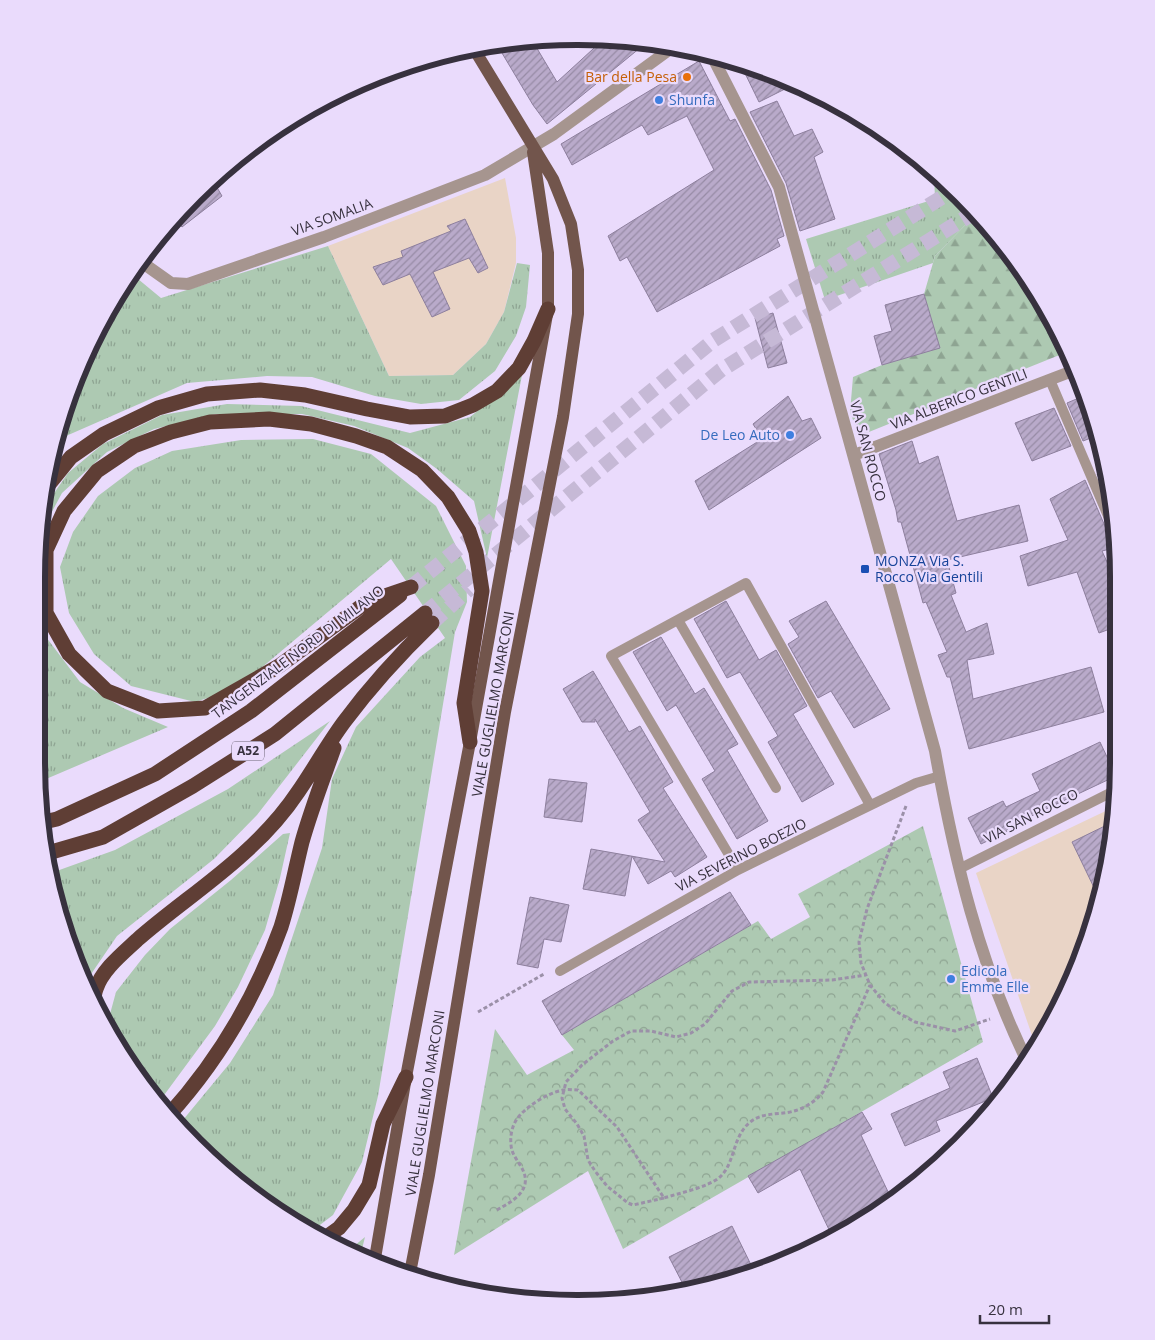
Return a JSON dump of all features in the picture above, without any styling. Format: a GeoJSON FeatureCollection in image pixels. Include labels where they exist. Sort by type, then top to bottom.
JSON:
{"type":"FeatureCollection","features":[{"type":"Feature","properties":{"kind":"highway"},"geometry":{"type":"LineString","coordinates":[[54,478],[71,458],[104,434],[158,408],[207,394],[260,390],[306,394],[410,417],[445,416],[473,405],[497,390],[519,368],[534,342],[548,309]]}},
{"type":"Feature","properties":{"kind":"highway","name":"TANGENZIALE NORD DI MILANO"},"geometry":{"type":"LineString","coordinates":[[49,821],[57,819],[155,774],[251,711],[411,587],[367,602],[279,666],[204,708],[158,711],[107,691],[70,654],[46,613],[46,550],[64,511],[97,471],[134,446],[171,432],[210,422],[269,420],[311,424],[356,436],[387,447],[422,470],[448,498],[469,531],[476,552],[482,591],[464,703],[470,742]]}},
{"type":"Feature","properties":{"kind":"highway","name":"A52"},"geometry":{"type":"LineString","coordinates":[[53,852],[103,837],[209,776],[275,734],[429,618],[344,723]]}},
{"type":"Feature","properties":{"kind":"highway"},"geometry":{"type":"LineString","coordinates":[[96,989],[120,955],[219,874],[261,836],[297,794],[344,723]]}},
{"type":"Feature","properties":{"kind":"highway"},"geometry":{"type":"LineString","coordinates":[[174,1110],[187,1095],[226,1039],[251,998],[267,962],[293,887],[302,842],[311,814],[344,723]]}},
{"type":"Feature","properties":{"kind":"highway"},"geometry":{"type":"LineString","coordinates":[[331,1234],[339,1228],[354,1210],[369,1185],[383,1124],[406,1076]]}},
{"type":"Feature","properties":{"kind":"main road","name":"VIALE GUGLIELMO MARCONI"},"geometry":{"type":"LineString","coordinates":[[411,1268],[429,1175],[505,712],[563,417],[578,314],[578,270],[571,224],[553,179],[477,55]]}},
{"type":"Feature","properties":{"kind":"main road","name":"VIALE GUGLIELMO MARCONI"},"geometry":{"type":"LineString","coordinates":[[376,1255],[406,1076],[470,742],[548,309],[548,253],[533,147]]}},
{"type":"Feature","properties":{"kind":"street","name":"VIA SOMALIA"},"geometry":{"type":"LineString","coordinates":[[146,266],[171,283],[188,284],[324,237],[484,175],[533,147],[581,116],[665,53]]}},
{"type":"Feature","properties":{"kind":"street","name":"VIA SAN ROCCO"},"geometry":{"type":"LineString","coordinates":[[716,63],[779,187],[935,751],[950,836],[959,869],[987,968],[1005,1014],[1023,1053]]}},
{"type":"Feature","properties":{"kind":"street","name":"VIA ALBERICO GENTILI"},"geometry":{"type":"LineString","coordinates":[[854,455],[1068,373]]}},
{"type":"Feature","properties":{"kind":"lane"},"geometry":{"type":"LineString","coordinates":[[1050,380],[1105,509]]}},
{"type":"Feature","properties":{"kind":"lane"},"geometry":{"type":"LineString","coordinates":[[738,870],[611,656],[746,583],[870,805]]}},
{"type":"Feature","properties":{"kind":"lane"},"geometry":{"type":"LineString","coordinates":[[678,620],[776,788]]}},
{"type":"Feature","properties":{"kind":"lane","name":"VIA SEVERINO BOEZIO"},"geometry":{"type":"LineString","coordinates":[[560,971],[738,870],[916,782],[940,776]]}},
{"type":"Feature","properties":{"kind":"lane","name":"VIA SAN ROCCO"},"geometry":{"type":"LineString","coordinates":[[959,869],[1109,793]]}},
{"type":"Feature","properties":{"kind":"path"},"geometry":{"type":"LineString","coordinates":[[916,782],[867,909],[859,942],[861,963],[870,985],[884,1002],[897,1012],[916,1022],[955,1031],[1005,1014]]}},
{"type":"Feature","properties":{"kind":"path"},"geometry":{"type":"LineString","coordinates":[[478,1012],[568,960],[571,965]]}},
{"type":"Feature","properties":{"kind":"path"},"geometry":{"type":"LineString","coordinates":[[866,975],[832,980],[749,982],[732,991],[705,1024],[691,1032],[676,1037],[651,1031],[630,1031],[613,1042],[582,1065],[566,1082],[562,1098],[565,1109],[584,1136],[588,1160],[595,1171],[607,1186],[633,1205],[664,1198],[716,1181],[726,1169],[734,1146],[745,1128],[752,1121],[762,1116],[794,1111],[817,1100],[830,1080],[858,1009],[870,985]]}},
{"type":"Feature","properties":{"kind":"path"},"geometry":{"type":"LineString","coordinates":[[497,1210],[519,1195],[525,1186],[522,1166],[514,1156],[511,1146],[511,1131],[517,1119],[528,1108],[553,1093],[564,1090],[578,1090],[617,1127],[664,1198]]}},
{"type":"Feature","properties":{"kind":"shaded area"},"geometry":{"type":"Polygon","coordinates":[[[505,178],[516,238],[516,263],[504,312],[486,344],[453,375],[389,376],[328,246],[505,178]]]}},
{"type":"Feature","properties":{"kind":"shaded area"},"geometry":{"type":"Polygon","coordinates":[[[1108,810],[1100,866],[1082,934],[1055,998],[1033,1038],[976,873],[1108,810]]]}},
{"type":"Feature","properties":{"kind":"green space"},"geometry":{"type":"Polygon","coordinates":[[[934,182],[971,219],[935,256],[933,263],[825,300],[806,239],[935,199],[934,182]]]}},
{"type":"Feature","properties":{"kind":"green space"},"geometry":{"type":"Polygon","coordinates":[[[971,219],[1000,253],[1020,282],[1039,311],[1061,355],[859,436],[850,412],[853,377],[882,365],[939,348],[924,294],[935,256],[971,219]]]}},
{"type":"Feature","properties":{"kind":"green space"},"geometry":{"type":"Polygon","coordinates":[[[328,246],[389,376],[453,375],[486,344],[504,312],[517,263],[530,265],[526,307],[516,336],[495,371],[459,400],[421,404],[375,396],[312,377],[267,376],[187,383],[66,436],[65,435],[73,406],[100,342],[116,311],[137,278],[161,298],[328,246]]]}},
{"type":"Feature","properties":{"kind":"green space"},"geometry":{"type":"Polygon","coordinates":[[[522,375],[487,558],[474,501],[437,469],[408,448],[354,426],[302,414],[216,414],[154,429],[107,452],[62,493],[49,517],[52,497],[68,473],[103,444],[162,415],[227,404],[301,406],[410,433],[470,417],[522,375]]]}},
{"type":"Feature","properties":{"kind":"green space"},"geometry":{"type":"Polygon","coordinates":[[[313,439],[371,454],[436,506],[466,566],[467,602],[455,632],[378,1096],[362,1162],[333,1215],[317,1227],[253,1185],[226,1163],[183,1120],[230,1063],[273,995],[322,848],[332,779],[356,727],[420,657],[445,638],[391,559],[236,689],[195,702],[131,686],[94,654],[69,613],[60,567],[73,532],[98,496],[135,468],[172,451],[241,440],[313,439]]]}},
{"type":"Feature","properties":{"kind":"green space"},"geometry":{"type":"Polygon","coordinates":[[[45,636],[80,682],[123,708],[168,727],[45,779],[45,636]]]}},
{"type":"Feature","properties":{"kind":"green space"},"geometry":{"type":"Polygon","coordinates":[[[330,721],[257,815],[214,859],[117,936],[90,975],[73,934],[56,871],[115,850],[228,789],[330,721]]]}},
{"type":"Feature","properties":{"kind":"green space"},"geometry":{"type":"Polygon","coordinates":[[[923,826],[983,1042],[623,1249],[588,1171],[454,1255],[495,1029],[527,1075],[574,1050],[562,1035],[758,921],[771,939],[810,917],[798,894],[923,826]]]}},
{"type":"Feature","properties":{"kind":"green space"},"geometry":{"type":"Polygon","coordinates":[[[290,833],[280,878],[265,930],[238,987],[215,1026],[163,1097],[135,1058],[109,1016],[116,992],[145,955],[170,929],[231,880],[283,834],[290,833]]]}},
{"type":"Feature","properties":{"kind":"green space"},"geometry":{"type":"Polygon","coordinates":[[[365,1237],[362,1249],[355,1246],[365,1237]]]}},
{"type":"Feature","properties":{"kind":"building"},"geometry":{"type":"Polygon","coordinates":[[[597,46],[639,49],[547,124],[533,105],[501,51],[536,47],[557,82],[597,46]]]}},
{"type":"Feature","properties":{"kind":"building"},"geometry":{"type":"Polygon","coordinates":[[[699,61],[730,121],[735,119],[771,190],[784,236],[777,239],[780,246],[657,312],[627,257],[620,261],[608,236],[714,170],[687,116],[648,135],[642,125],[572,165],[561,144],[699,61]]]}},
{"type":"Feature","properties":{"kind":"building"},"geometry":{"type":"Polygon","coordinates":[[[744,72],[786,88],[759,102],[744,72]]]}},
{"type":"Feature","properties":{"kind":"building"},"geometry":{"type":"Polygon","coordinates":[[[777,101],[794,136],[812,129],[823,152],[814,157],[835,219],[800,231],[786,183],[750,112],[777,101]]]}},
{"type":"Feature","properties":{"kind":"building"},"geometry":{"type":"Polygon","coordinates":[[[216,186],[222,196],[182,227],[179,224],[216,186]]]}},
{"type":"Feature","properties":{"kind":"building"},"geometry":{"type":"Polygon","coordinates":[[[465,219],[488,268],[478,273],[469,258],[433,272],[450,309],[432,317],[410,274],[383,285],[373,267],[403,257],[401,251],[451,231],[447,226],[465,219]]]}},
{"type":"Feature","properties":{"kind":"building"},"geometry":{"type":"Polygon","coordinates":[[[924,294],[940,348],[882,365],[874,336],[892,331],[885,305],[924,294]]]}},
{"type":"Feature","properties":{"kind":"building"},"geometry":{"type":"Polygon","coordinates":[[[773,313],[787,363],[768,368],[755,318],[773,313]]]}},
{"type":"Feature","properties":{"kind":"building"},"geometry":{"type":"Polygon","coordinates":[[[788,396],[802,421],[811,418],[821,438],[709,510],[695,481],[762,439],[753,424],[788,396]]]}},
{"type":"Feature","properties":{"kind":"building"},"geometry":{"type":"Polygon","coordinates":[[[1079,398],[1091,438],[1083,441],[1067,403],[1079,398]]]}},
{"type":"Feature","properties":{"kind":"building"},"geometry":{"type":"Polygon","coordinates":[[[1054,408],[1071,446],[1032,461],[1015,423],[1054,408]]]}},
{"type":"Feature","properties":{"kind":"building"},"geometry":{"type":"Polygon","coordinates":[[[912,441],[919,464],[938,456],[957,521],[1019,505],[1028,541],[947,560],[956,593],[951,595],[966,632],[987,623],[994,654],[967,660],[973,699],[1091,667],[1104,712],[969,749],[950,677],[947,677],[938,655],[947,652],[926,602],[923,603],[901,522],[898,522],[879,454],[912,441]]]}},
{"type":"Feature","properties":{"kind":"building"},"geometry":{"type":"Polygon","coordinates":[[[1100,472],[1101,483],[1097,474],[1100,472]]]}},
{"type":"Feature","properties":{"kind":"building"},"geometry":{"type":"Polygon","coordinates":[[[1085,480],[1108,533],[1109,549],[1102,551],[1110,568],[1110,629],[1099,633],[1077,572],[1028,586],[1020,556],[1068,540],[1050,499],[1085,480]]]}},
{"type":"Feature","properties":{"kind":"building"},"geometry":{"type":"Polygon","coordinates":[[[726,601],[759,660],[776,650],[807,706],[793,714],[834,784],[802,802],[768,742],[778,736],[740,672],[727,678],[694,619],[726,601]]]}},
{"type":"Feature","properties":{"kind":"building"},"geometry":{"type":"Polygon","coordinates":[[[826,601],[890,709],[854,728],[831,691],[818,698],[788,644],[799,637],[789,621],[826,601]]]}},
{"type":"Feature","properties":{"kind":"building"},"geometry":{"type":"Polygon","coordinates":[[[661,637],[695,694],[704,688],[738,744],[727,750],[768,821],[737,839],[702,779],[715,771],[676,705],[667,711],[633,652],[661,637]]]}},
{"type":"Feature","properties":{"kind":"building"},"geometry":{"type":"Polygon","coordinates":[[[593,671],[629,732],[640,726],[673,782],[663,788],[707,857],[675,877],[671,871],[648,884],[632,856],[665,862],[638,820],[650,812],[595,719],[595,722],[582,722],[563,689],[593,671]]]}},
{"type":"Feature","properties":{"kind":"building"},"geometry":{"type":"Polygon","coordinates":[[[1100,742],[1110,763],[1110,779],[1027,818],[1029,821],[981,844],[968,818],[1003,801],[1006,807],[1040,791],[1032,774],[1100,742]]]}},
{"type":"Feature","properties":{"kind":"building"},"geometry":{"type":"Polygon","coordinates":[[[549,779],[587,783],[582,822],[544,817],[549,779]]]}},
{"type":"Feature","properties":{"kind":"building"},"geometry":{"type":"Polygon","coordinates":[[[1106,826],[1095,889],[1072,842],[1106,826]]]}},
{"type":"Feature","properties":{"kind":"building"},"geometry":{"type":"Polygon","coordinates":[[[591,849],[632,856],[625,896],[583,889],[591,849]]]}},
{"type":"Feature","properties":{"kind":"building"},"geometry":{"type":"Polygon","coordinates":[[[730,892],[751,925],[562,1035],[542,1001],[730,892]]]}},
{"type":"Feature","properties":{"kind":"building"},"geometry":{"type":"Polygon","coordinates":[[[530,897],[569,905],[561,942],[544,939],[538,968],[517,964],[530,897]]]}},
{"type":"Feature","properties":{"kind":"building"},"geometry":{"type":"Polygon","coordinates":[[[977,1058],[992,1096],[990,1099],[936,1121],[940,1131],[905,1146],[891,1114],[950,1088],[943,1072],[977,1058]]]}},
{"type":"Feature","properties":{"kind":"building"},"geometry":{"type":"Polygon","coordinates":[[[862,1112],[872,1129],[861,1135],[889,1194],[830,1231],[800,1169],[758,1193],[748,1176],[862,1112]]]}},
{"type":"Feature","properties":{"kind":"building"},"geometry":{"type":"Polygon","coordinates":[[[732,1226],[752,1266],[683,1284],[669,1257],[732,1226]]]}},
{"type":"Feature","properties":{"kind":"tunnel"},"geometry":{"type":"LineString","coordinates":[[411,587],[714,340],[947,194]]}},
{"type":"Feature","properties":{"kind":"tunnel"},"geometry":{"type":"LineString","coordinates":[[425,613],[721,370],[968,216]]}},
{"type":"Feature","properties":{"kind":"tunnel"},"geometry":{"type":"LineString","coordinates":[[432,623],[469,589]]}},
{"type":"Feature","properties":{"kind":"place","name":"Bar della Pesa"},"geometry":{"type":"Point","coordinates":[687,77]}},
{"type":"Feature","properties":{"kind":"place","name":"Shunfa"},"geometry":{"type":"Point","coordinates":[659,100]}},
{"type":"Feature","properties":{"kind":"place","name":"De Leo Auto"},"geometry":{"type":"Point","coordinates":[790,435]}},
{"type":"Feature","properties":{"kind":"place","name":"MONZA Via S. Rocco Via Gentili"},"geometry":{"type":"Point","coordinates":[865,569]}},
{"type":"Feature","properties":{"kind":"place","name":"Edicola Emme Elle"},"geometry":{"type":"Point","coordinates":[951,979]}}]}
